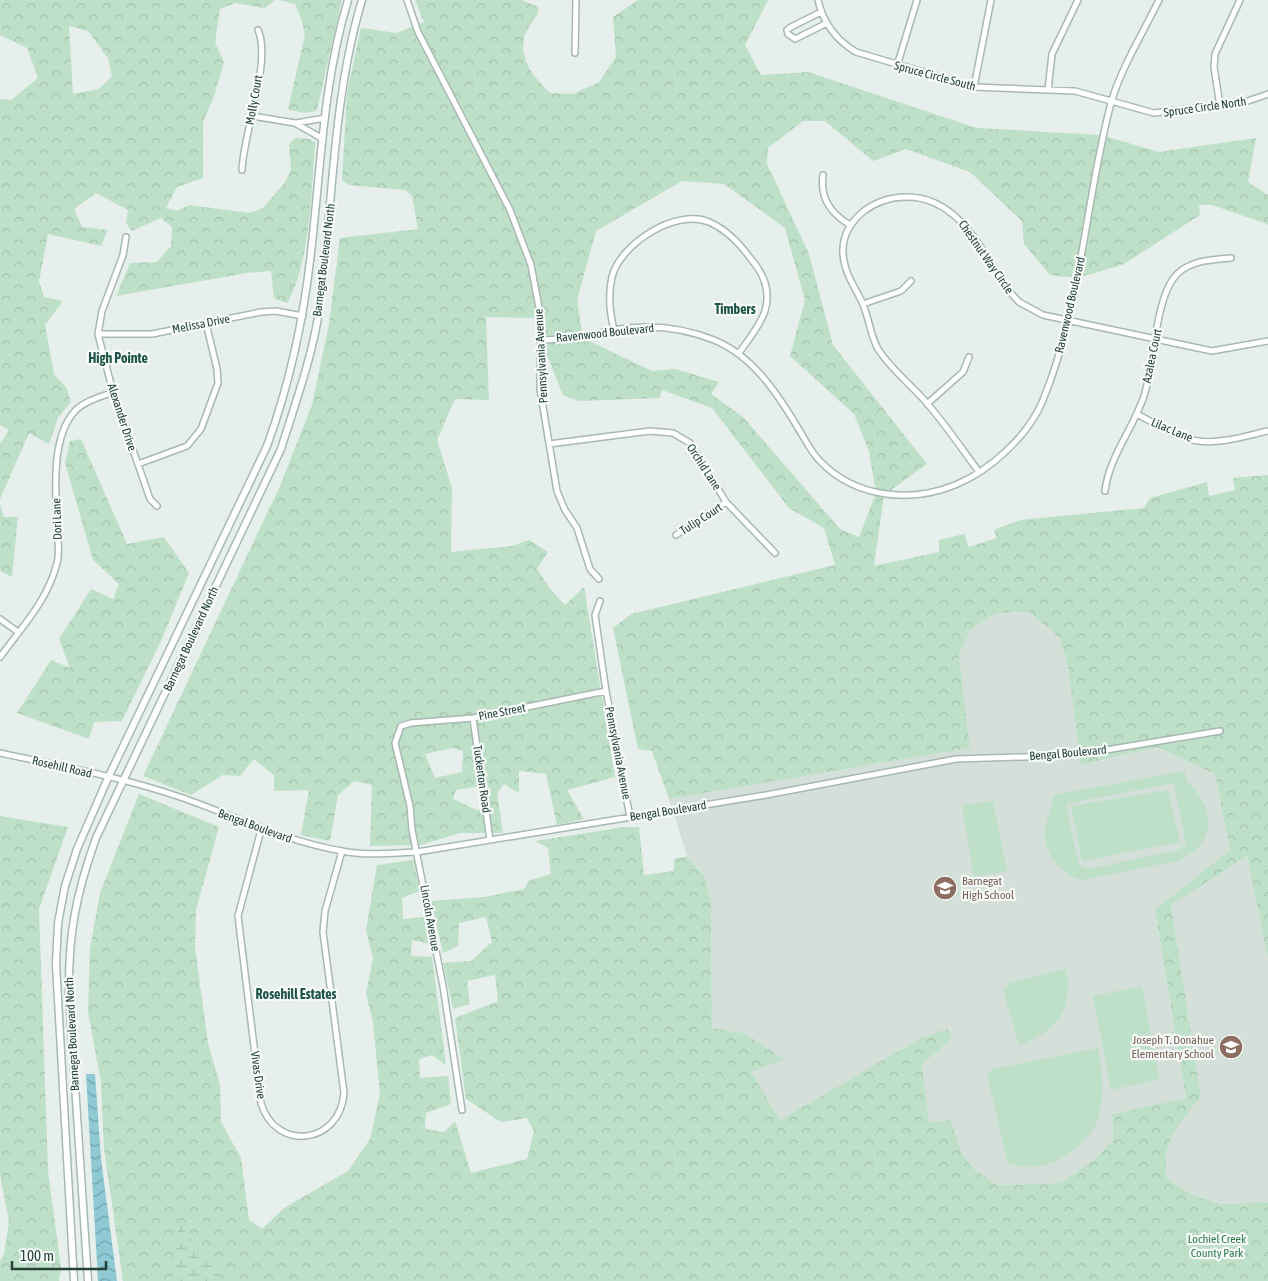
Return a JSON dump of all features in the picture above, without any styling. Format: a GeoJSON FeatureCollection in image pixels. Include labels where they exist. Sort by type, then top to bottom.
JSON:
{"type":"FeatureCollection","features":[{"type":"Feature","properties":{"kind":"street","name":"Barnegat Boulevard North"},"geometry":{"type":"LineString","coordinates":[[74,1281],[56,964],[58,923],[65,886],[77,849],[108,778],[267,446],[290,379],[303,316],[333,56],[348,0]]}},
{"type":"Feature","properties":{"kind":"street","name":"Barnegat Boulevard North"},"geometry":{"type":"LineString","coordinates":[[88,1281],[69,995],[68,952],[75,906],[84,870],[96,838],[281,450],[303,382],[319,312],[346,68],[362,0]]}},
{"type":"Feature","properties":{"kind":"street","name":"Pennsylvania Avenue"},"geometry":{"type":"LineString","coordinates":[[407,0],[421,39],[487,165],[531,265],[541,318],[540,389],[557,490],[565,510],[577,528],[590,569],[599,579]]}},
{"type":"Feature","properties":{"kind":"street"},"geometry":{"type":"LineString","coordinates":[[575,53],[576,0]]}},
{"type":"Feature","properties":{"kind":"street","name":"Spruce Circle South"},"geometry":{"type":"LineString","coordinates":[[818,0],[827,24],[840,40],[862,55],[974,88],[1075,91],[1112,100]]}},
{"type":"Feature","properties":{"kind":"street"},"geometry":{"type":"LineString","coordinates":[[897,66],[917,0]]}},
{"type":"Feature","properties":{"kind":"street"},"geometry":{"type":"LineString","coordinates":[[974,88],[991,0]]}},
{"type":"Feature","properties":{"kind":"street"},"geometry":{"type":"LineString","coordinates":[[1048,90],[1052,54],[1078,0]]}},
{"type":"Feature","properties":{"kind":"street","name":"Ravenwood Boulevard"},"geometry":{"type":"LineString","coordinates":[[541,340],[576,339],[614,330],[649,327],[682,330],[715,340],[739,353],[771,386],[821,462],[849,483],[882,494],[912,496],[947,488],[979,472],[1002,453],[1033,419],[1055,368],[1069,322],[1112,100],[1159,0]]}},
{"type":"Feature","properties":{"kind":"street"},"geometry":{"type":"LineString","coordinates":[[1220,106],[1214,67],[1215,54],[1240,0]]}},
{"type":"Feature","properties":{"kind":"street"},"geometry":{"type":"LineString","coordinates":[[821,12],[790,27],[787,30],[788,34],[795,39],[827,24]]}},
{"type":"Feature","properties":{"kind":"street","name":"Molly Court"},"geometry":{"type":"LineString","coordinates":[[242,170],[242,155],[252,116],[263,47],[258,30]]}},
{"type":"Feature","properties":{"kind":"street","name":"Spruce Circle North"},"geometry":{"type":"LineString","coordinates":[[1112,100],[1138,110],[1154,113],[1245,102],[1268,94]]}},
{"type":"Feature","properties":{"kind":"street"},"geometry":{"type":"LineString","coordinates":[[252,116],[295,123],[325,118]]}},
{"type":"Feature","properties":{"kind":"street"},"geometry":{"type":"LineString","coordinates":[[295,123],[323,139]]}},
{"type":"Feature","properties":{"kind":"street"},"geometry":{"type":"LineString","coordinates":[[823,175],[821,189],[824,198],[835,214],[850,225],[844,240],[844,262],[863,304],[879,350],[927,404],[979,472]]}},
{"type":"Feature","properties":{"kind":"street","name":"Chestnut Way Circle"},"geometry":{"type":"LineString","coordinates":[[850,225],[872,205],[891,198],[916,196],[933,200],[948,209],[962,221],[1019,302],[1043,315],[1212,351],[1268,341]]}},
{"type":"Feature","properties":{"kind":"street"},"geometry":{"type":"LineString","coordinates":[[614,330],[611,317],[612,276],[621,259],[632,247],[657,228],[676,220],[707,221],[738,242],[760,271],[766,283],[765,311],[760,322],[739,353]]}},
{"type":"Feature","properties":{"kind":"street","name":"Alexander Drive"},"geometry":{"type":"LineString","coordinates":[[126,237],[123,255],[102,311],[98,334],[113,392],[150,499],[157,506]]}},
{"type":"Feature","properties":{"kind":"street","name":"Azalea Court"},"geometry":{"type":"LineString","coordinates":[[1105,491],[1111,467],[1137,414],[1144,395],[1167,289],[1180,270],[1191,264],[1231,258]]}},
{"type":"Feature","properties":{"kind":"street"},"geometry":{"type":"LineString","coordinates":[[863,304],[901,291],[911,281]]}},
{"type":"Feature","properties":{"kind":"street","name":"Melissa Drive"},"geometry":{"type":"LineString","coordinates":[[98,334],[152,334],[261,312],[276,311],[303,316]]}},
{"type":"Feature","properties":{"kind":"street"},"geometry":{"type":"LineString","coordinates":[[138,464],[187,446],[201,429],[218,383],[217,369],[206,323]]}},
{"type":"Feature","properties":{"kind":"street"},"geometry":{"type":"LineString","coordinates":[[927,404],[963,372],[969,357]]}},
{"type":"Feature","properties":{"kind":"street","name":"Dori Lane"},"geometry":{"type":"LineString","coordinates":[[0,657],[43,600],[58,561],[56,489],[59,452],[66,425],[76,410],[89,401],[113,392]]}},
{"type":"Feature","properties":{"kind":"street","name":"Lilac Lane"},"geometry":{"type":"LineString","coordinates":[[1137,414],[1175,433],[1198,441],[1218,441],[1268,431]]}},
{"type":"Feature","properties":{"kind":"street","name":"Orchid Lane"},"geometry":{"type":"LineString","coordinates":[[549,444],[650,431],[673,434],[690,443],[726,502],[775,553]]}},
{"type":"Feature","properties":{"kind":"street","name":"Tulip Court"},"geometry":{"type":"LineString","coordinates":[[676,535],[726,502]]}},
{"type":"Feature","properties":{"kind":"street","name":"Pennsylvania Avenue"},"geometry":{"type":"LineString","coordinates":[[600,601],[595,615],[606,691],[630,817]]}},
{"type":"Feature","properties":{"kind":"street"},"geometry":{"type":"LineString","coordinates":[[0,619],[18,632]]}},
{"type":"Feature","properties":{"kind":"street","name":"Pine Street"},"geometry":{"type":"LineString","coordinates":[[399,729],[411,722],[473,718],[606,691]]}},
{"type":"Feature","properties":{"kind":"street","name":"Tuckerton Road"},"geometry":{"type":"LineString","coordinates":[[473,718],[490,840]]}},
{"type":"Feature","properties":{"kind":"street","name":"Lincoln Avenue"},"geometry":{"type":"LineString","coordinates":[[399,729],[395,743],[410,806],[412,830],[450,1031],[462,1110]]}},
{"type":"Feature","properties":{"kind":"street","name":"Bengal Boulevard"},"geometry":{"type":"LineString","coordinates":[[124,780],[181,798],[261,830],[342,851],[417,852],[766,795],[956,759],[1053,756],[1094,752],[1220,731]]}},
{"type":"Feature","properties":{"kind":"street","name":"Rosehill Road"},"geometry":{"type":"LineString","coordinates":[[0,753],[124,780]]}},
{"type":"Feature","properties":{"kind":"street","name":"Vivas Drive"},"geometry":{"type":"LineString","coordinates":[[261,830],[238,916],[261,1102],[264,1113],[276,1127],[284,1132],[302,1137],[324,1131],[340,1115],[343,1106],[344,1093],[323,932],[326,911],[342,851]]}},
{"type":"Feature","properties":{"kind":"shaded area","name":"Barnegat High School"},"geometry":{"type":"Polygon","coordinates":[[[1030,612],[1059,637],[1068,667],[1082,765],[1157,747],[1215,774],[1230,850],[1155,911],[1186,1098],[1112,1114],[1113,1140],[1092,1162],[1060,1183],[996,1185],[975,1170],[962,1154],[951,1120],[929,1122],[922,1065],[952,1038],[919,1039],[780,1120],[751,1072],[783,1059],[744,1033],[712,1028],[711,900],[704,876],[687,856],[669,799],[970,748],[959,655],[970,630],[997,613],[1030,612]]]}},
{"type":"Feature","properties":{"kind":"shaded area","name":"Joseph T. Donahue Elementary School"},"geometry":{"type":"Polygon","coordinates":[[[1247,855],[1268,959],[1268,1202],[1221,1204],[1191,1194],[1167,1178],[1164,1165],[1170,1138],[1176,1125],[1201,1097],[1171,905],[1247,855]]]}},
{"type":"Feature","properties":{"kind":"green space"},"geometry":{"type":"Polygon","coordinates":[[[0,0],[275,0],[265,8],[235,3],[220,9],[215,42],[224,62],[214,96],[203,122],[203,178],[177,187],[166,208],[177,211],[189,205],[250,213],[263,208],[286,181],[291,169],[289,144],[295,138],[309,139],[315,142],[311,203],[305,247],[295,287],[287,303],[274,298],[271,271],[247,273],[116,296],[130,263],[157,262],[171,246],[172,227],[161,218],[132,231],[126,223],[128,210],[96,193],[74,209],[82,227],[108,230],[101,246],[48,234],[39,282],[44,297],[63,301],[45,325],[54,374],[66,387],[71,402],[58,418],[49,444],[29,433],[0,499],[0,444],[9,430],[0,425],[0,99],[11,100],[38,78],[27,48],[0,35],[0,0]],[[69,26],[73,94],[99,89],[112,76],[108,58],[88,31],[69,26]]]}},
{"type":"Feature","properties":{"kind":"green space"},"geometry":{"type":"Polygon","coordinates":[[[279,0],[342,0],[317,110],[302,113],[288,109],[305,35],[295,4],[279,0]]]}},
{"type":"Feature","properties":{"kind":"green space","name":"Lochiel Creek County Park"},"geometry":{"type":"Polygon","coordinates":[[[415,0],[521,0],[539,7],[537,15],[525,35],[523,44],[526,60],[538,81],[550,93],[573,94],[599,82],[616,57],[613,17],[638,0],[768,0],[745,45],[761,75],[808,72],[977,128],[1101,135],[1159,152],[1256,138],[1248,182],[1268,195],[1268,226],[1267,224],[1212,205],[1199,205],[1200,215],[1124,264],[1078,278],[1050,275],[1024,244],[1022,221],[970,172],[906,149],[873,161],[825,121],[803,121],[768,148],[767,164],[809,254],[833,345],[927,464],[884,495],[874,566],[939,552],[939,540],[964,534],[969,547],[997,538],[994,530],[1020,520],[1144,508],[1150,498],[1207,482],[1209,496],[1235,490],[1233,478],[1268,475],[1268,959],[1247,856],[1171,905],[1201,1097],[1179,1124],[1169,1144],[1166,1154],[1166,1166],[1167,1178],[1191,1194],[1221,1204],[1268,1202],[1268,1281],[123,1281],[104,1149],[101,1082],[88,1012],[90,949],[100,893],[139,794],[219,827],[196,910],[195,947],[208,1043],[220,1085],[221,1122],[241,1158],[249,1220],[262,1229],[284,1208],[348,1171],[370,1139],[380,1094],[373,1023],[366,993],[373,959],[366,930],[377,865],[413,860],[420,891],[402,898],[403,919],[426,917],[431,944],[412,940],[411,956],[432,957],[446,1065],[432,1055],[419,1059],[420,1078],[448,1076],[451,1104],[426,1113],[425,1129],[444,1132],[455,1121],[471,1173],[527,1159],[534,1131],[527,1118],[501,1122],[466,1099],[455,1018],[498,1001],[495,975],[467,981],[470,1004],[453,1009],[443,963],[471,961],[492,942],[486,917],[459,923],[458,946],[443,953],[431,901],[485,897],[524,889],[530,880],[551,874],[548,848],[535,841],[624,827],[639,827],[644,875],[674,871],[674,859],[687,856],[704,876],[711,900],[712,1028],[744,1033],[784,1059],[751,1072],[780,1120],[919,1039],[947,1029],[952,1038],[922,1065],[929,1122],[951,1120],[962,1154],[975,1170],[997,1185],[1060,1183],[1092,1162],[1113,1140],[1112,1114],[1186,1098],[1155,910],[1230,850],[1215,774],[1157,747],[1081,765],[1068,667],[1059,637],[1029,612],[997,613],[970,630],[959,655],[970,748],[669,799],[652,751],[638,749],[613,628],[631,614],[835,565],[824,528],[789,508],[712,408],[662,390],[660,398],[579,401],[563,395],[541,340],[540,318],[486,317],[489,400],[455,399],[437,440],[452,488],[451,552],[512,546],[529,540],[548,552],[537,569],[551,590],[565,605],[584,587],[615,777],[567,790],[584,819],[557,825],[546,774],[519,771],[519,793],[504,784],[497,793],[503,833],[460,833],[421,845],[370,846],[372,785],[354,781],[338,795],[330,841],[301,835],[309,790],[274,791],[274,775],[254,759],[240,776],[223,775],[191,795],[143,776],[280,486],[312,405],[329,324],[340,238],[418,229],[412,196],[405,190],[349,185],[342,180],[347,92],[361,28],[397,33],[424,22],[415,0]],[[682,181],[596,231],[577,300],[583,338],[652,371],[675,369],[719,382],[711,394],[743,417],[840,529],[859,537],[876,493],[869,451],[854,414],[790,356],[805,300],[785,228],[724,184],[682,181]],[[453,748],[425,754],[435,778],[462,772],[463,751],[453,748]],[[487,785],[456,790],[453,799],[477,810],[486,810],[487,785]]]}},
{"type":"Feature","properties":{"kind":"green space"},"geometry":{"type":"Polygon","coordinates":[[[81,439],[127,544],[164,537],[189,573],[162,639],[122,721],[94,722],[89,739],[17,713],[51,660],[70,668],[59,639],[91,589],[113,599],[119,584],[93,560],[65,463],[70,441],[81,439]]]}},
{"type":"Feature","properties":{"kind":"green space"},"geometry":{"type":"Polygon","coordinates":[[[0,504],[4,517],[18,517],[12,577],[0,571],[0,504]]]}},
{"type":"Feature","properties":{"kind":"green space"},"geometry":{"type":"Polygon","coordinates":[[[1185,771],[1186,781],[1202,800],[1207,811],[1207,832],[1202,842],[1194,851],[1179,860],[1083,880],[1060,868],[1049,854],[1046,846],[1045,828],[1052,808],[1053,795],[1185,771]],[[1174,783],[1066,804],[1079,865],[1089,869],[1174,851],[1186,846],[1174,783]]]}},
{"type":"Feature","properties":{"kind":"green space"},"geometry":{"type":"Polygon","coordinates":[[[1168,790],[1180,842],[1082,861],[1071,806],[1168,790]]]}},
{"type":"Feature","properties":{"kind":"green space"},"geometry":{"type":"Polygon","coordinates":[[[993,801],[1007,871],[974,877],[962,805],[993,801]]]}},
{"type":"Feature","properties":{"kind":"green space"},"geometry":{"type":"Polygon","coordinates":[[[0,816],[68,827],[39,909],[48,1171],[61,1268],[59,1281],[0,1281],[0,1261],[4,1254],[9,1221],[0,1175],[0,816]]]}},
{"type":"Feature","properties":{"kind":"green space"},"geometry":{"type":"Polygon","coordinates":[[[1066,969],[1067,996],[1065,1007],[1060,1017],[1044,1033],[1019,1045],[1003,990],[1010,983],[1066,969]]]}},
{"type":"Feature","properties":{"kind":"green space"},"geometry":{"type":"Polygon","coordinates":[[[1142,986],[1159,1079],[1111,1090],[1093,996],[1142,986]]]}},
{"type":"Feature","properties":{"kind":"green space"},"geometry":{"type":"Polygon","coordinates":[[[1098,1048],[1102,1075],[1102,1097],[1099,1116],[1091,1132],[1069,1154],[1050,1163],[1028,1167],[1008,1164],[987,1075],[992,1069],[1098,1048]]]}},
{"type":"Feature","properties":{"kind":"green space"},"geometry":{"type":"Polygon","coordinates":[[[180,1225],[224,1281],[171,1281],[169,1270],[180,1225]]]}},
{"type":"Feature","properties":{"kind":"water"},"geometry":{"type":"Polygon","coordinates":[[[86,1074],[95,1074],[101,1159],[117,1281],[98,1281],[86,1074]]]}},
{"type":"Feature","properties":{"kind":"place","name":"Barnegat High School"},"geometry":{"type":"Point","coordinates":[945,888]}},
{"type":"Feature","properties":{"kind":"place","name":"Joseph T. Donahue Elementary School"},"geometry":{"type":"Point","coordinates":[1231,1047]}},
{"type":"Feature","properties":{"kind":"district","name":"Timbers"},"geometry":{"type":"Point","coordinates":[735,309]}},
{"type":"Feature","properties":{"kind":"district","name":"High Pointe"},"geometry":{"type":"Point","coordinates":[118,358]}},
{"type":"Feature","properties":{"kind":"district","name":"Rosehill Estates"},"geometry":{"type":"Point","coordinates":[296,994]}}]}
